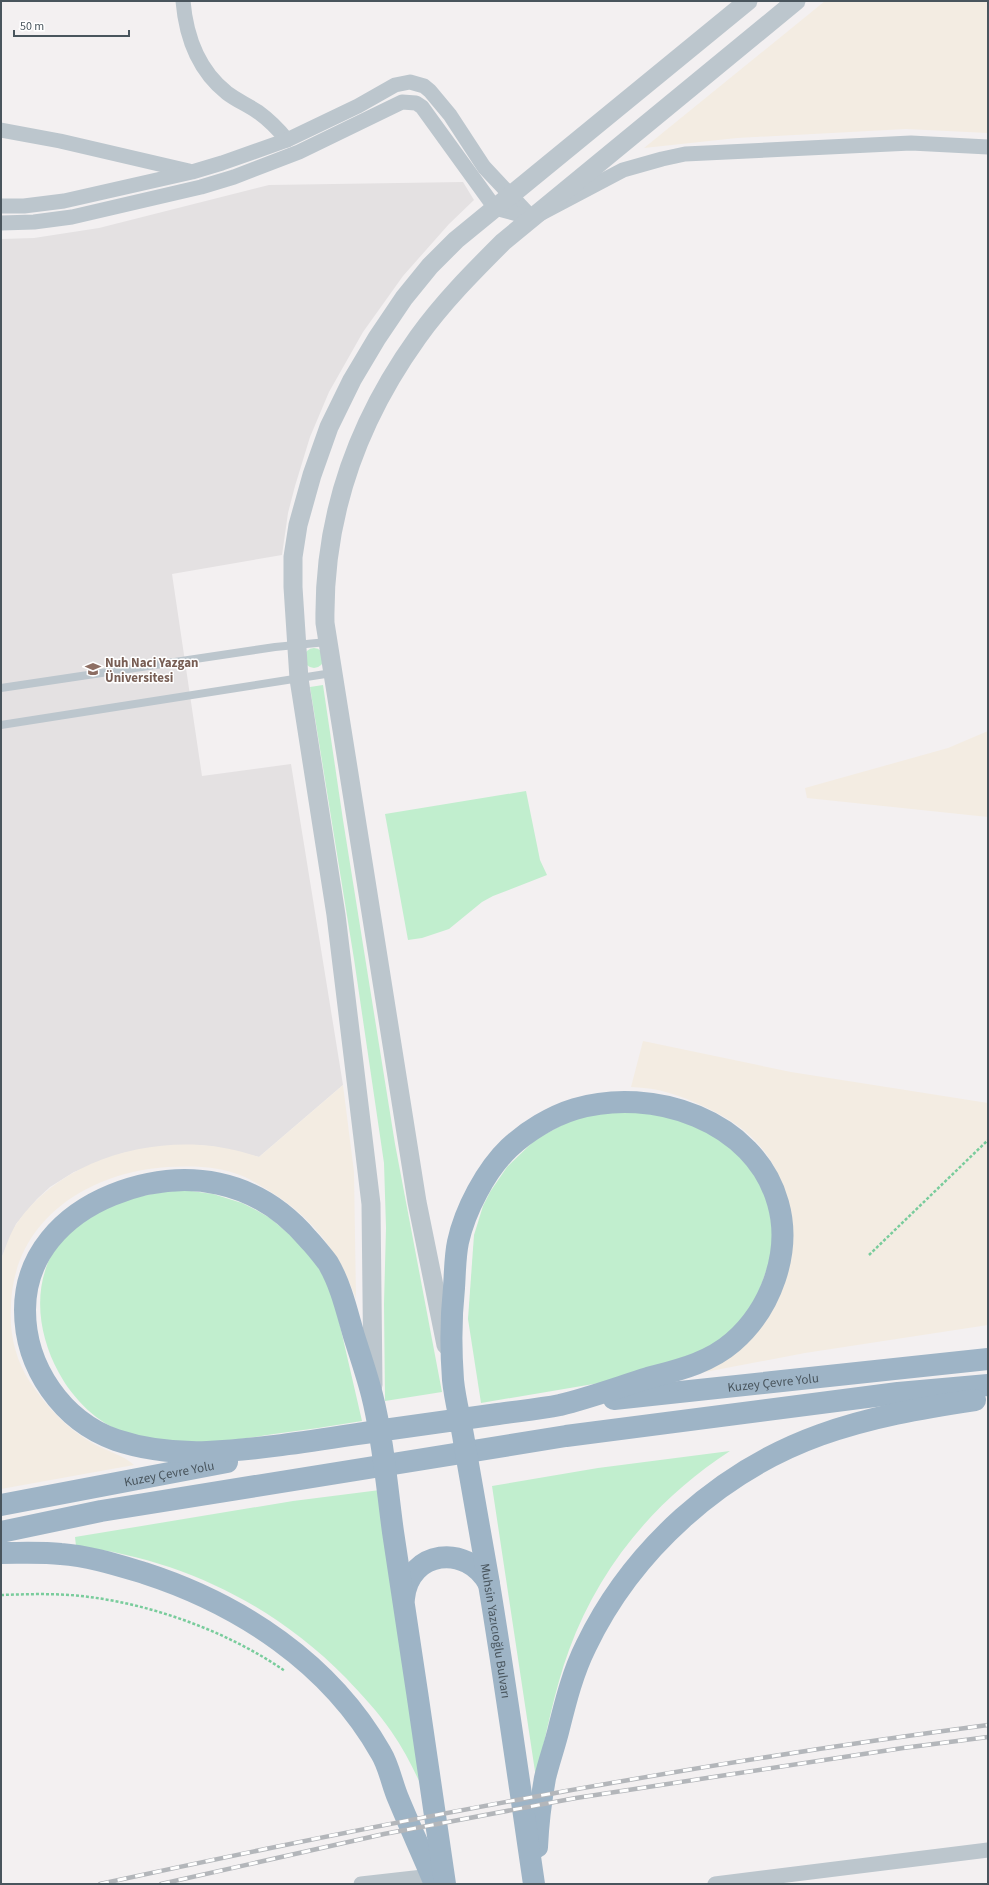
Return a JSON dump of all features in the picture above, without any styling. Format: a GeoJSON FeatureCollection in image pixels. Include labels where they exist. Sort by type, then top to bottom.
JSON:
{"type":"FeatureCollection","features":[{"type":"Feature","properties":{"kind":"highway","name":"Muhsin Yazıcıoğlu Bulvarı"},"geometry":{"type":"LineString","coordinates":[[534,1884],[489,1584],[453,1380],[453,1298],[459,1237],[480,1186],[509,1148],[547,1120],[578,1108],[608,1102],[639,1101],[670,1107],[698,1117],[724,1131],[747,1148],[764,1172],[778,1199],[782,1228],[781,1260],[770,1292],[753,1320],[730,1346],[700,1363],[559,1405]]}},
{"type":"Feature","properties":{"kind":"highway"},"geometry":{"type":"LineString","coordinates":[[437,1881],[404,1601],[374,1401],[343,1299],[327,1261],[300,1229],[273,1206],[240,1188],[204,1181],[166,1182],[128,1189],[94,1203],[64,1222],[40,1252],[26,1284],[25,1319],[31,1354],[48,1387],[72,1416],[108,1438],[154,1451],[202,1452],[257,1448],[336,1438],[559,1405]]}},
{"type":"Feature","properties":{"kind":"highway","name":"Kuzey Çevre Yolu"},"geometry":{"type":"LineString","coordinates":[[559,1405],[988,1359]]}},
{"type":"Feature","properties":{"kind":"highway","name":"Kuzey Çevre Yolu"},"geometry":{"type":"LineString","coordinates":[[1,1532],[101,1511],[566,1436],[898,1393],[988,1385]]}},
{"type":"Feature","properties":{"kind":"highway"},"geometry":{"type":"LineString","coordinates":[[534,1884],[538,1828],[545,1779],[570,1687],[586,1647],[604,1612],[625,1580],[650,1551],[708,1497],[740,1475],[775,1455],[819,1436],[867,1421],[916,1409],[988,1398]]}},
{"type":"Feature","properties":{"kind":"highway","name":"Kuzey Çevre Yolu"},"geometry":{"type":"LineString","coordinates":[[1,1505],[222,1463],[336,1438]]}},
{"type":"Feature","properties":{"kind":"highway"},"geometry":{"type":"LineString","coordinates":[[1,1553],[62,1554],[117,1565],[166,1580],[208,1597],[245,1617],[279,1640],[309,1664],[336,1691],[361,1722],[382,1754],[398,1797],[437,1881]]}},
{"type":"Feature","properties":{"kind":"highway"},"geometry":{"type":"LineString","coordinates":[[404,1601],[408,1583],[412,1575],[426,1563],[444,1557],[463,1559],[482,1573],[489,1584]]}},
{"type":"Feature","properties":{"kind":"street"},"geometry":{"type":"LineString","coordinates":[[183,1],[190,38],[201,63],[209,75],[227,93],[270,121],[287,140]]}},
{"type":"Feature","properties":{"kind":"street"},"geometry":{"type":"LineString","coordinates":[[374,1401],[371,1204],[336,915],[299,679],[293,587],[293,557],[298,525],[312,475],[341,401],[377,338],[421,276],[456,240],[748,1]]}},
{"type":"Feature","properties":{"kind":"street"},"geometry":{"type":"LineString","coordinates":[[453,1380],[417,1202],[327,642],[324,600],[329,541],[337,506],[349,468],[369,420],[405,356],[434,317],[473,272],[503,242],[796,1]]}},
{"type":"Feature","properties":{"kind":"street"},"geometry":{"type":"LineString","coordinates":[[1,206],[24,206],[64,201],[192,172],[251,154],[287,140],[358,106],[402,82],[417,83],[430,91],[450,115],[484,167],[532,218]]}},
{"type":"Feature","properties":{"kind":"street"},"geometry":{"type":"LineString","coordinates":[[1,223],[34,222],[66,218],[202,187],[234,177],[299,152],[358,125],[396,104],[409,101],[422,107],[495,208],[532,218],[623,170],[662,158],[685,154],[910,143],[988,147]]}},
{"type":"Feature","properties":{"kind":"street"},"geometry":{"type":"LineString","coordinates":[[1,130],[68,143],[192,172]]}},
{"type":"Feature","properties":{"kind":"street"},"geometry":{"type":"LineString","coordinates":[[715,1884],[988,1850]]}},
{"type":"Feature","properties":{"kind":"street"},"geometry":{"type":"LineString","coordinates":[[361,1884],[437,1881]]}},
{"type":"Feature","properties":{"kind":"lane"},"geometry":{"type":"LineString","coordinates":[[1,688],[297,644],[327,642]]}},
{"type":"Feature","properties":{"kind":"lane"},"geometry":{"type":"LineString","coordinates":[[1,725],[332,673]]}},
{"type":"Feature","properties":{"kind":"path"},"geometry":{"type":"LineString","coordinates":[[870,1255],[988,1140]]}},
{"type":"Feature","properties":{"kind":"path"},"geometry":{"type":"LineString","coordinates":[[1,1595],[70,1595],[138,1606],[224,1637],[257,1654],[286,1672]]}},
{"type":"Feature","properties":{"kind":"shaded area","name":"Nuh Naci Yazgan Üniversitesi"},"geometry":{"type":"Polygon","coordinates":[[[463,182],[474,200],[449,224],[403,276],[363,332],[329,392],[310,437],[295,486],[288,513],[282,555],[172,574],[202,776],[291,764],[343,1085],[259,1157],[216,1147],[199,1145],[165,1146],[123,1153],[74,1172],[50,1187],[37,1199],[16,1224],[1,1259],[1,239],[34,238],[99,228],[269,185],[463,182]]]}},
{"type":"Feature","properties":{"kind":"green space"},"geometry":{"type":"Polygon","coordinates":[[[314,648],[321,651],[324,658],[321,665],[314,668],[307,665],[304,658],[307,651],[314,648]]]}},
{"type":"Feature","properties":{"kind":"green space"},"geometry":{"type":"Polygon","coordinates":[[[323,685],[395,1144],[442,1392],[385,1401],[384,1304],[386,1228],[384,1163],[354,959],[310,687],[323,685]]]}},
{"type":"Feature","properties":{"kind":"green space"},"geometry":{"type":"Polygon","coordinates":[[[526,791],[540,860],[547,875],[493,896],[482,902],[449,929],[422,938],[408,940],[385,814],[526,791]]]}},
{"type":"Feature","properties":{"kind":"green space"},"geometry":{"type":"Polygon","coordinates":[[[646,1109],[720,1135],[763,1182],[777,1241],[751,1313],[712,1347],[623,1379],[481,1403],[468,1319],[474,1235],[483,1206],[490,1192],[507,1167],[536,1139],[583,1114],[646,1109]]]}},
{"type":"Feature","properties":{"kind":"green space"},"geometry":{"type":"Polygon","coordinates":[[[184,1190],[213,1194],[242,1203],[270,1218],[308,1250],[332,1291],[362,1421],[219,1441],[163,1441],[144,1438],[116,1429],[96,1417],[71,1392],[59,1373],[51,1356],[41,1321],[40,1303],[42,1285],[46,1268],[53,1252],[66,1234],[104,1207],[145,1195],[184,1190]]]}},
{"type":"Feature","properties":{"kind":"green space"},"geometry":{"type":"Polygon","coordinates":[[[730,1451],[703,1470],[654,1513],[633,1537],[597,1590],[582,1619],[569,1650],[555,1697],[536,1778],[492,1486],[598,1468],[730,1451]]]}},
{"type":"Feature","properties":{"kind":"green space"},"geometry":{"type":"Polygon","coordinates":[[[380,1490],[421,1785],[399,1744],[386,1724],[364,1697],[317,1651],[287,1628],[255,1607],[222,1589],[188,1574],[152,1562],[114,1552],[76,1546],[75,1537],[293,1501],[380,1490]]]}},
{"type":"Feature","properties":{"kind":"sand"},"geometry":{"type":"Polygon","coordinates":[[[825,1],[988,1],[988,133],[906,129],[737,138],[644,148],[825,1]]]}},
{"type":"Feature","properties":{"kind":"sand"},"geometry":{"type":"Polygon","coordinates":[[[988,731],[988,817],[807,798],[805,788],[948,748],[988,731]]]}},
{"type":"Feature","properties":{"kind":"sand"},"geometry":{"type":"Polygon","coordinates":[[[643,1041],[791,1072],[988,1103],[988,1325],[805,1353],[700,1373],[766,1321],[781,1183],[769,1157],[751,1137],[730,1120],[705,1107],[678,1096],[651,1089],[631,1087],[643,1041]]]}},
{"type":"Feature","properties":{"kind":"sand"},"geometry":{"type":"Polygon","coordinates":[[[343,1085],[354,1172],[356,1299],[342,1267],[323,1238],[312,1225],[286,1202],[249,1179],[226,1171],[210,1168],[168,1167],[139,1171],[111,1179],[84,1190],[61,1206],[41,1225],[26,1248],[15,1275],[11,1305],[12,1335],[20,1364],[30,1382],[58,1417],[84,1438],[99,1447],[125,1458],[134,1465],[1,1489],[1,1259],[17,1223],[34,1203],[53,1186],[75,1172],[98,1161],[123,1153],[148,1147],[200,1145],[230,1149],[259,1157],[343,1085]]]}},
{"type":"Feature","properties":{"kind":"railway"},"geometry":{"type":"LineString","coordinates":[[100,1884],[210,1860],[542,1795],[765,1757],[988,1725]]}},
{"type":"Feature","properties":{"kind":"railway"},"geometry":{"type":"LineString","coordinates":[[161,1884],[384,1834],[576,1798],[903,1748],[988,1737]]}},
{"type":"Feature","properties":{"kind":"place","name":"Nuh Naci Yazgan Üniversitesi"},"geometry":{"type":"Point","coordinates":[93,669]}}]}
